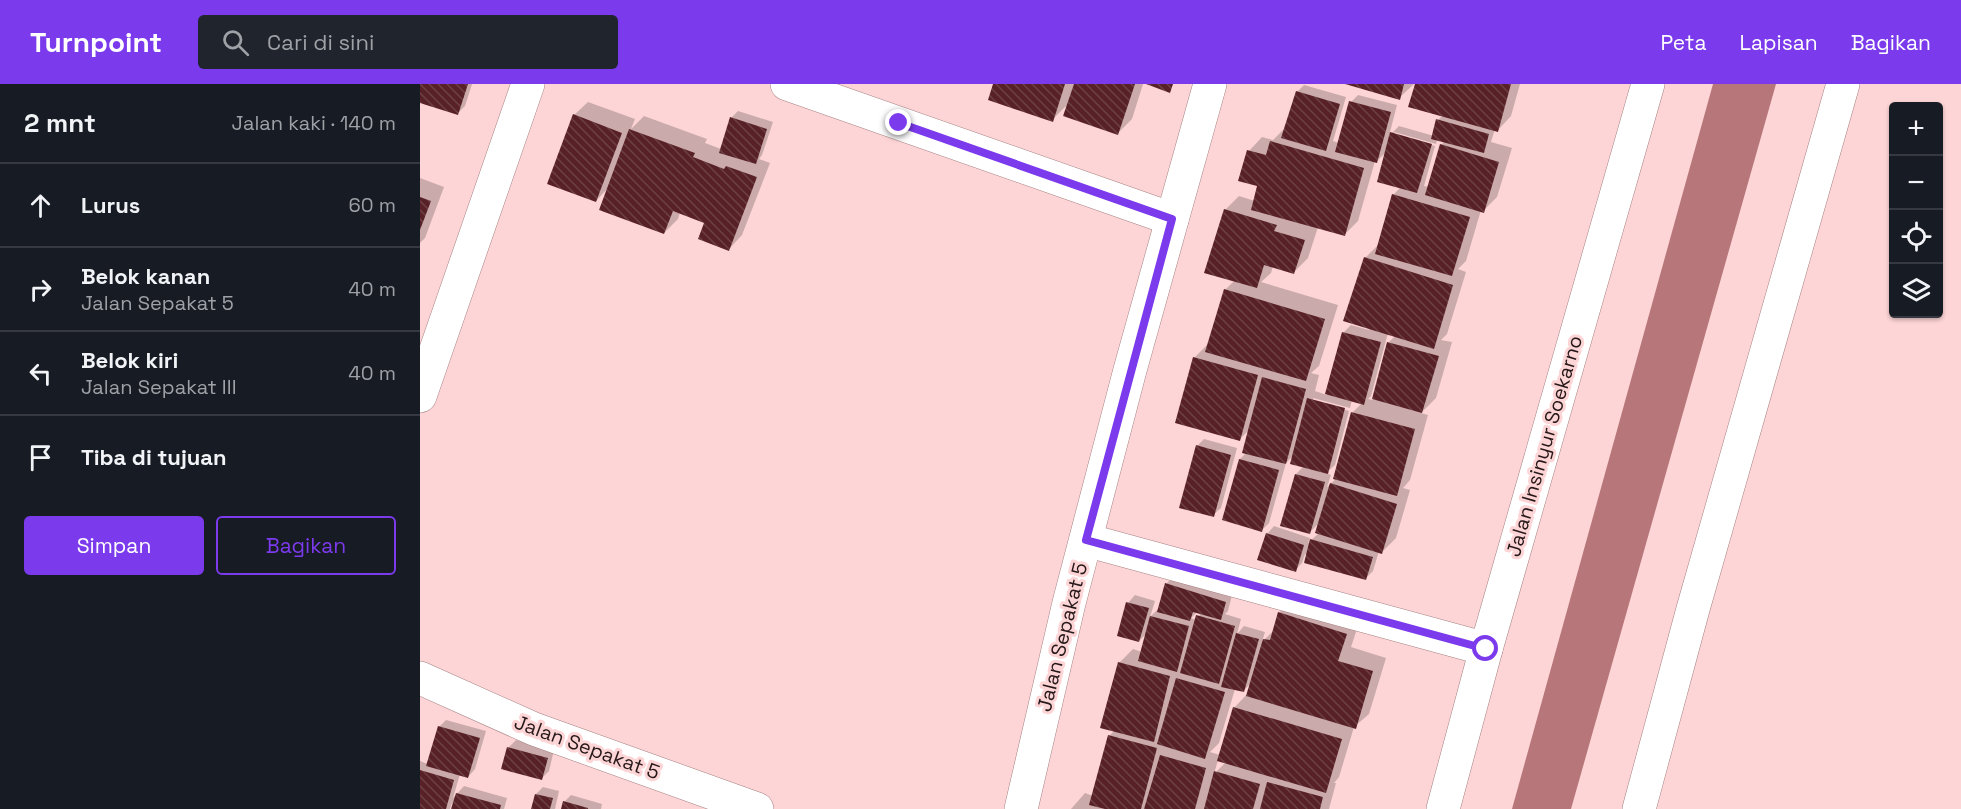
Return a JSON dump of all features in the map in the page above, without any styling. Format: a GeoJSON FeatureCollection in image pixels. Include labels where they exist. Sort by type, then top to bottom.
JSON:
{"type":"FeatureCollection","features":[{"type":"Feature","properties":{"kind":"street"},"geometry":{"type":"LineString","coordinates":[[420,396],[430,332],[528,84]]}},
{"type":"Feature","properties":{"kind":"street"},"geometry":{"type":"LineString","coordinates":[[788,84],[1172,219]]}},
{"type":"Feature","properties":{"kind":"street","name":"Jalan Sepakat 5"},"geometry":{"type":"LineString","coordinates":[[1020,809],[1069,603],[1210,84]]}},
{"type":"Feature","properties":{"kind":"street","name":"Jalan Insinyur Soekarno"},"geometry":{"type":"LineString","coordinates":[[1443,809],[1486,649],[1648,84]]}},
{"type":"Feature","properties":{"kind":"street"},"geometry":{"type":"LineString","coordinates":[[1639,809],[1844,84]]}},
{"type":"Feature","properties":{"kind":"street"},"geometry":{"type":"LineString","coordinates":[[1086,540],[1486,649]]}},
{"type":"Feature","properties":{"kind":"street","name":"Jalan Sepakat 5"},"geometry":{"type":"LineString","coordinates":[[420,678],[534,729],[757,809]]}},
{"type":"Feature","properties":{"kind":"shaded area"},"geometry":{"type":"Polygon","coordinates":[[[1713,84],[1776,84],[1571,809],[1512,809],[1713,84]]]}},
{"type":"Feature","properties":{"kind":"building"},"geometry":{"type":"Polygon","coordinates":[[[420,84],[468,84],[458,115],[420,103],[420,84]]]}},
{"type":"Feature","properties":{"kind":"building"},"geometry":{"type":"Polygon","coordinates":[[[993,84],[1065,84],[1053,122],[988,100],[993,84]]]}},
{"type":"Feature","properties":{"kind":"building"},"geometry":{"type":"Polygon","coordinates":[[[1074,84],[1135,84],[1118,135],[1063,116],[1074,84]]]}},
{"type":"Feature","properties":{"kind":"building"},"geometry":{"type":"Polygon","coordinates":[[[1146,84],[1173,84],[1170,93],[1146,84]]]}},
{"type":"Feature","properties":{"kind":"building"},"geometry":{"type":"Polygon","coordinates":[[[1345,84],[1404,84],[1400,100],[1345,84]]]}},
{"type":"Feature","properties":{"kind":"building"},"geometry":{"type":"Polygon","coordinates":[[[1415,84],[1511,84],[1498,132],[1408,107],[1415,84]]]}},
{"type":"Feature","properties":{"kind":"building"},"geometry":{"type":"Polygon","coordinates":[[[1296,91],[1340,104],[1326,151],[1281,138],[1296,91]]]}},
{"type":"Feature","properties":{"kind":"building"},"geometry":{"type":"Polygon","coordinates":[[[1349,101],[1391,112],[1377,163],[1335,152],[1349,101]]]}},
{"type":"Feature","properties":{"kind":"building"},"geometry":{"type":"Polygon","coordinates":[[[573,114],[622,133],[596,202],[547,184],[573,114]]]}},
{"type":"Feature","properties":{"kind":"building"},"geometry":{"type":"Polygon","coordinates":[[[730,117],[767,129],[756,164],[719,153],[730,117]]]}},
{"type":"Feature","properties":{"kind":"building"},"geometry":{"type":"Polygon","coordinates":[[[1436,119],[1489,134],[1484,153],[1431,139],[1436,119]]]}},
{"type":"Feature","properties":{"kind":"building"},"geometry":{"type":"Polygon","coordinates":[[[629,129],[695,153],[693,157],[724,169],[726,166],[757,177],[729,251],[698,239],[704,223],[673,211],[664,234],[599,210],[629,129]]]}},
{"type":"Feature","properties":{"kind":"building"},"geometry":{"type":"Polygon","coordinates":[[[1390,132],[1432,144],[1417,193],[1377,182],[1390,132]]]}},
{"type":"Feature","properties":{"kind":"building"},"geometry":{"type":"Polygon","coordinates":[[[1270,141],[1364,168],[1345,236],[1251,210],[1257,186],[1238,181],[1247,150],[1266,155],[1270,141]]]}},
{"type":"Feature","properties":{"kind":"building"},"geometry":{"type":"Polygon","coordinates":[[[1440,144],[1499,162],[1484,213],[1425,195],[1440,144]]]}},
{"type":"Feature","properties":{"kind":"building"},"geometry":{"type":"Polygon","coordinates":[[[1392,194],[1470,217],[1452,276],[1375,254],[1392,194]]]}},
{"type":"Feature","properties":{"kind":"building"},"geometry":{"type":"Polygon","coordinates":[[[420,197],[431,201],[420,230],[420,197]]]}},
{"type":"Feature","properties":{"kind":"building"},"geometry":{"type":"Polygon","coordinates":[[[1224,209],[1277,225],[1274,231],[1305,240],[1294,274],[1264,265],[1257,288],[1204,273],[1224,209]]]}},
{"type":"Feature","properties":{"kind":"building"},"geometry":{"type":"Polygon","coordinates":[[[1364,257],[1453,285],[1434,349],[1343,321],[1364,257]]]}},
{"type":"Feature","properties":{"kind":"building"},"geometry":{"type":"Polygon","coordinates":[[[1224,289],[1325,319],[1306,381],[1205,352],[1224,289]]]}},
{"type":"Feature","properties":{"kind":"building"},"geometry":{"type":"Polygon","coordinates":[[[1342,332],[1381,342],[1364,405],[1325,394],[1342,332]]]}},
{"type":"Feature","properties":{"kind":"building"},"geometry":{"type":"Polygon","coordinates":[[[1387,342],[1439,356],[1422,413],[1372,399],[1387,342]]]}},
{"type":"Feature","properties":{"kind":"building"},"geometry":{"type":"Polygon","coordinates":[[[1193,357],[1258,375],[1240,441],[1175,423],[1193,357]]]}},
{"type":"Feature","properties":{"kind":"building"},"geometry":{"type":"Polygon","coordinates":[[[1262,377],[1306,389],[1286,464],[1242,453],[1262,377]]]}},
{"type":"Feature","properties":{"kind":"building"},"geometry":{"type":"Polygon","coordinates":[[[1307,398],[1345,408],[1328,474],[1290,464],[1307,398]]]}},
{"type":"Feature","properties":{"kind":"building"},"geometry":{"type":"Polygon","coordinates":[[[1351,412],[1415,429],[1397,496],[1333,479],[1351,412]]]}},
{"type":"Feature","properties":{"kind":"building"},"geometry":{"type":"Polygon","coordinates":[[[1196,445],[1231,455],[1214,517],[1179,508],[1196,445]]]}},
{"type":"Feature","properties":{"kind":"building"},"geometry":{"type":"Polygon","coordinates":[[[1239,459],[1279,470],[1262,532],[1222,520],[1239,459]]]}},
{"type":"Feature","properties":{"kind":"building"},"geometry":{"type":"Polygon","coordinates":[[[1295,474],[1325,482],[1310,534],[1280,526],[1295,474]]]}},
{"type":"Feature","properties":{"kind":"building"},"geometry":{"type":"Polygon","coordinates":[[[1330,483],[1397,504],[1382,554],[1315,533],[1330,483]]]}},
{"type":"Feature","properties":{"kind":"building"},"geometry":{"type":"Polygon","coordinates":[[[1266,533],[1304,545],[1296,572],[1257,560],[1266,533]]]}},
{"type":"Feature","properties":{"kind":"building"},"geometry":{"type":"Polygon","coordinates":[[[1310,539],[1373,557],[1366,580],[1304,563],[1310,539]]]}},
{"type":"Feature","properties":{"kind":"building"},"geometry":{"type":"Polygon","coordinates":[[[1165,583],[1226,602],[1221,620],[1193,612],[1190,621],[1157,612],[1165,583]]]}},
{"type":"Feature","properties":{"kind":"building"},"geometry":{"type":"Polygon","coordinates":[[[1126,602],[1149,608],[1139,642],[1117,636],[1126,602]]]}},
{"type":"Feature","properties":{"kind":"building"},"geometry":{"type":"Polygon","coordinates":[[[1278,612],[1347,634],[1338,661],[1373,671],[1356,729],[1246,696],[1263,639],[1270,640],[1278,612]]]}},
{"type":"Feature","properties":{"kind":"building"},"geometry":{"type":"Polygon","coordinates":[[[1196,615],[1235,626],[1219,684],[1180,673],[1196,615]]]}},
{"type":"Feature","properties":{"kind":"building"},"geometry":{"type":"Polygon","coordinates":[[[1150,616],[1189,626],[1177,672],[1138,661],[1150,616]]]}},
{"type":"Feature","properties":{"kind":"building"},"geometry":{"type":"Polygon","coordinates":[[[1236,633],[1259,639],[1244,692],[1221,687],[1236,633]]]}},
{"type":"Feature","properties":{"kind":"building"},"geometry":{"type":"Polygon","coordinates":[[[1118,662],[1170,676],[1154,742],[1100,728],[1118,662]]]}},
{"type":"Feature","properties":{"kind":"building"},"geometry":{"type":"Polygon","coordinates":[[[1176,678],[1225,692],[1205,759],[1157,744],[1176,678]]]}},
{"type":"Feature","properties":{"kind":"building"},"geometry":{"type":"Polygon","coordinates":[[[1233,707],[1342,739],[1326,793],[1217,761],[1233,707]]]}},
{"type":"Feature","properties":{"kind":"building"},"geometry":{"type":"Polygon","coordinates":[[[438,726],[480,738],[468,778],[426,766],[438,726]]]}},
{"type":"Feature","properties":{"kind":"building"},"geometry":{"type":"Polygon","coordinates":[[[1108,735],[1157,748],[1141,809],[1105,809],[1089,805],[1108,735]]]}},
{"type":"Feature","properties":{"kind":"building"},"geometry":{"type":"Polygon","coordinates":[[[507,747],[548,758],[542,780],[501,769],[507,747]]]}},
{"type":"Feature","properties":{"kind":"building"},"geometry":{"type":"Polygon","coordinates":[[[1160,755],[1206,768],[1195,809],[1144,809],[1160,755]]]}},
{"type":"Feature","properties":{"kind":"building"},"geometry":{"type":"Polygon","coordinates":[[[420,770],[454,780],[446,809],[420,809],[420,770]]]}},
{"type":"Feature","properties":{"kind":"building"},"geometry":{"type":"Polygon","coordinates":[[[1214,771],[1260,784],[1253,809],[1204,809],[1214,771]]]}},
{"type":"Feature","properties":{"kind":"building"},"geometry":{"type":"Polygon","coordinates":[[[1267,782],[1323,797],[1320,809],[1260,809],[1267,782]]]}},
{"type":"Feature","properties":{"kind":"building"},"geometry":{"type":"Polygon","coordinates":[[[456,793],[501,805],[500,809],[451,809],[456,793]]]}},
{"type":"Feature","properties":{"kind":"building"},"geometry":{"type":"Polygon","coordinates":[[[535,794],[553,798],[550,809],[531,809],[535,794]]]}},
{"type":"Feature","properties":{"kind":"building"},"geometry":{"type":"Polygon","coordinates":[[[563,801],[588,808],[588,809],[561,809],[563,801]]]}},
{"type":"Feature","properties":{"kind":"route"},"geometry":{"type":"LineString","coordinates":[[899,123],[1172,219],[1086,540],[1486,649]]}}]}
